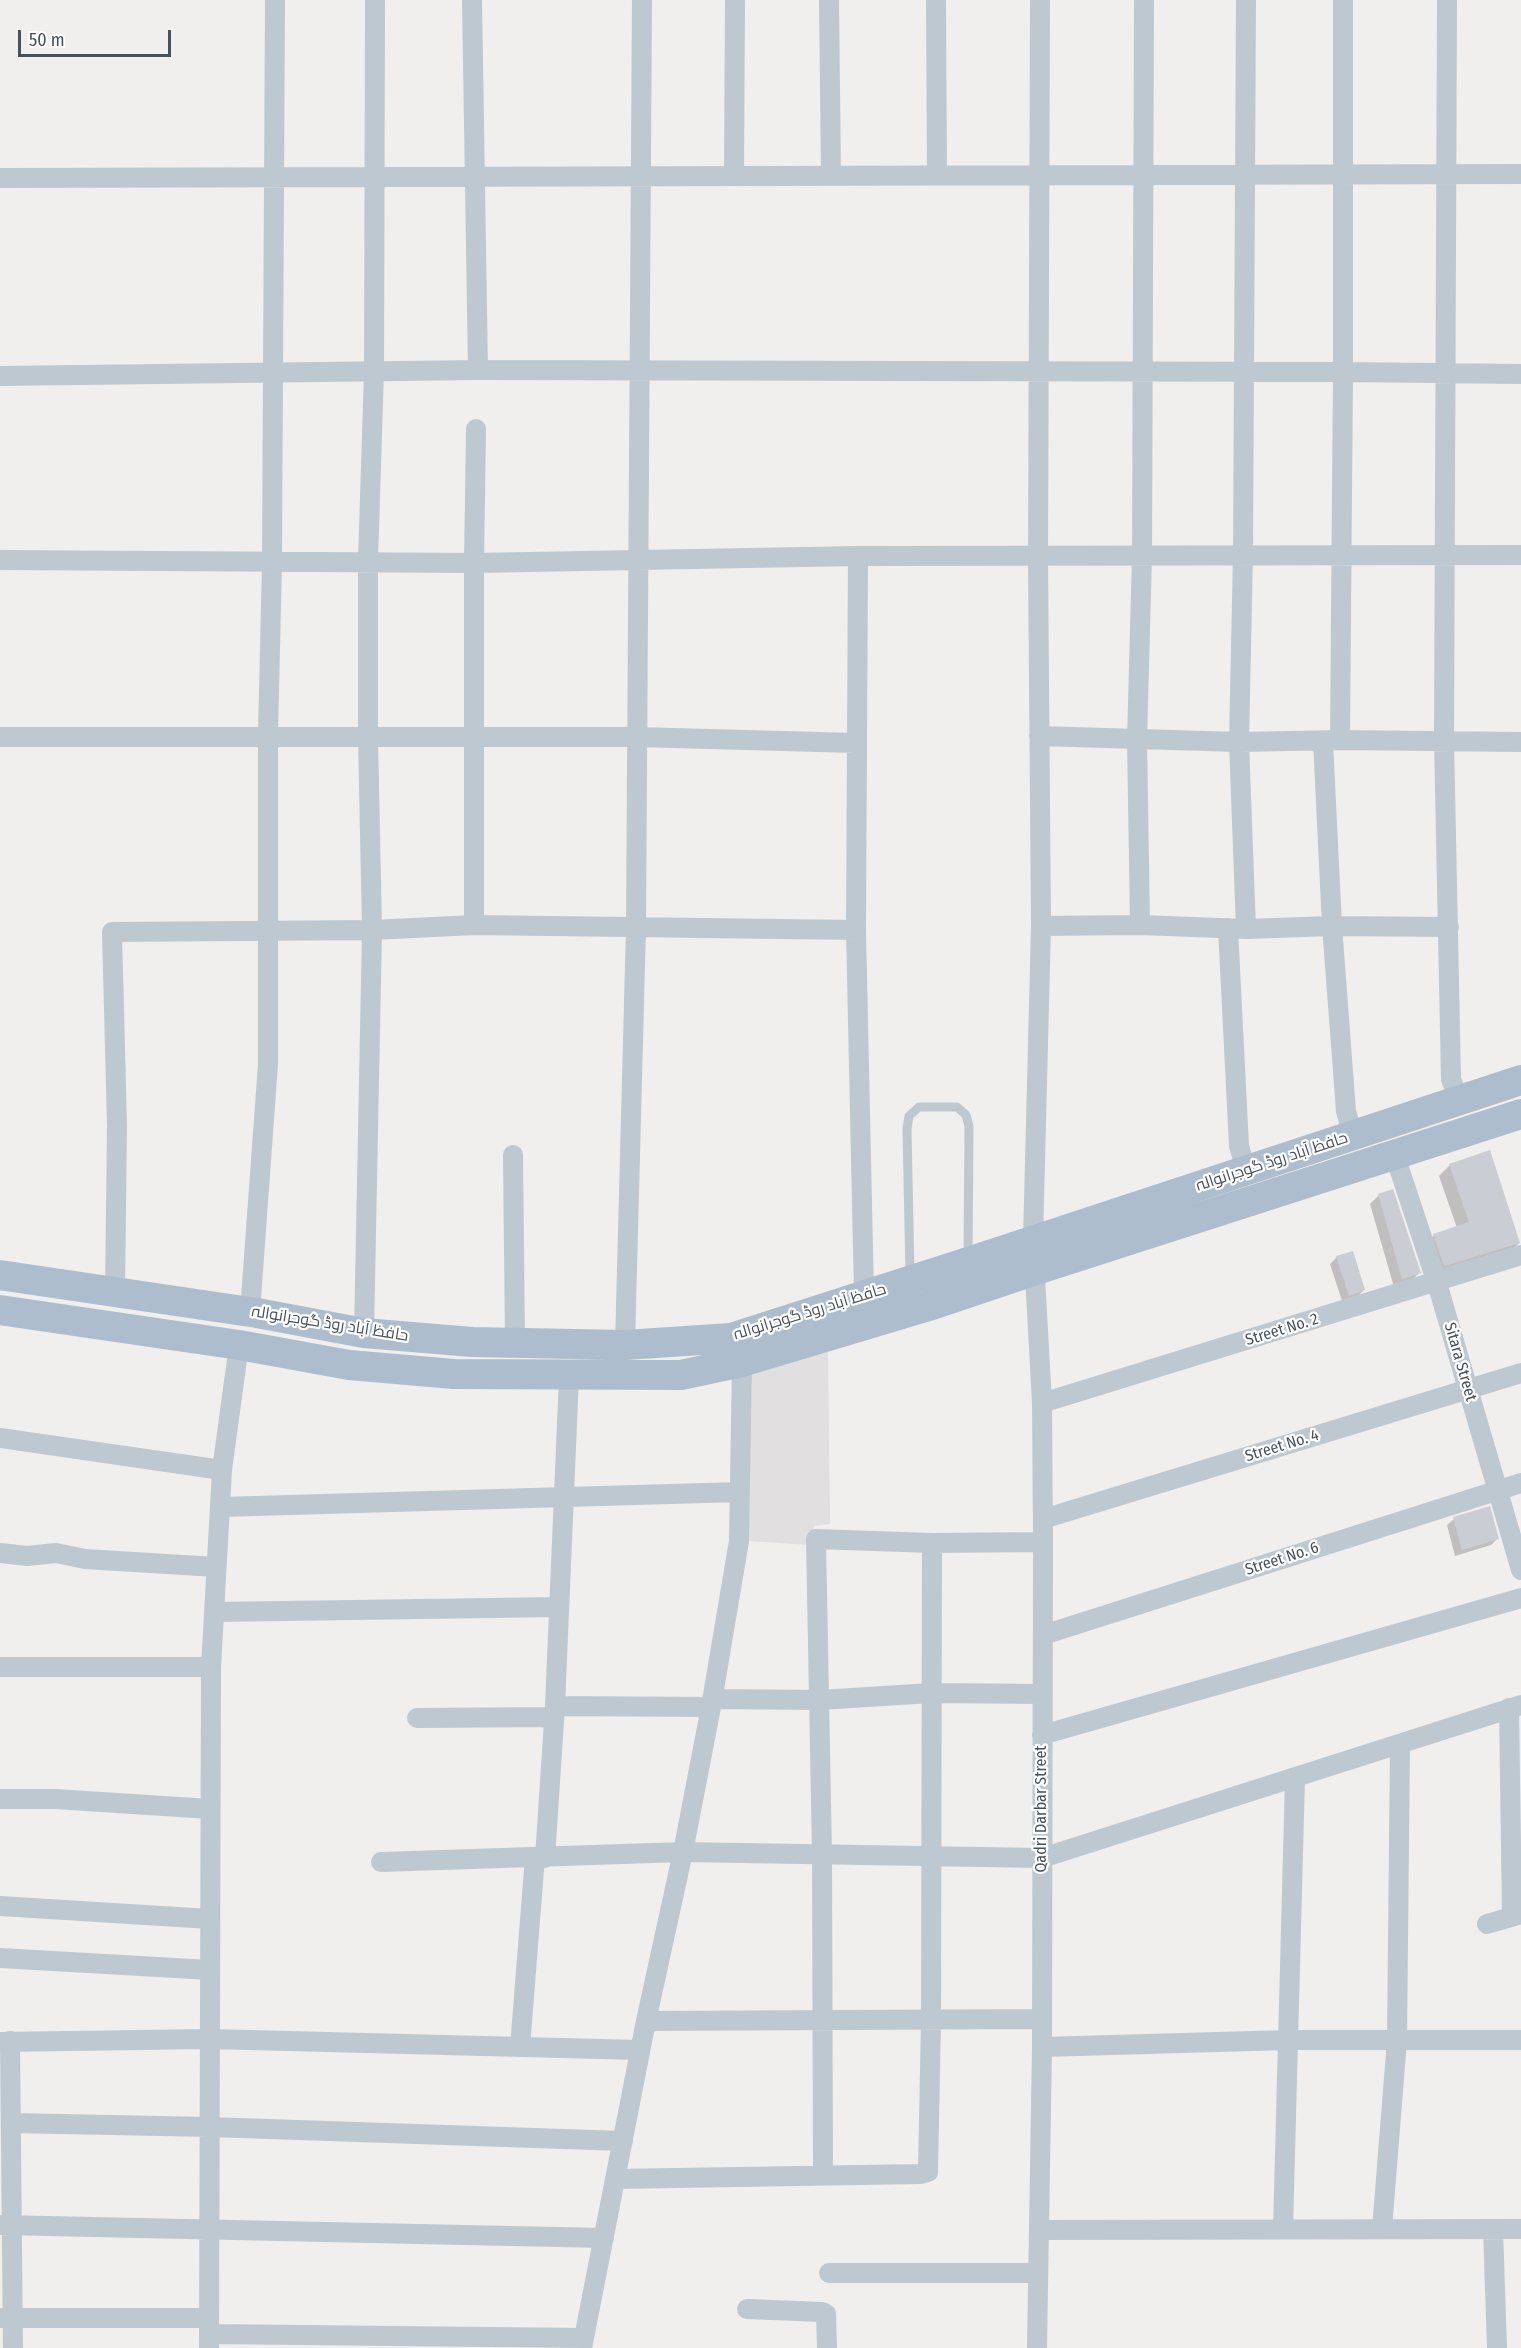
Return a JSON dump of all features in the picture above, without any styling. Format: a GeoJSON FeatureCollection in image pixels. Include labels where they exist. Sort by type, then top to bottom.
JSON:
{"type":"FeatureCollection","features":[{"type":"Feature","properties":{"kind":"main road","name":"حافظ آباد روڈ گوجرانوالہ"},"geometry":{"type":"LineString","coordinates":[[0,1275],[250,1312],[364,1333],[472,1342],[626,1345],[731,1338],[1521,1080]]}},
{"type":"Feature","properties":{"kind":"main road","name":"حافظ آباد روڈ گوجرانوالہ"},"geometry":{"type":"LineString","coordinates":[[0,1310],[239,1345],[349,1365],[454,1374],[681,1375],[742,1362],[929,1306],[1521,1114]]}},
{"type":"Feature","properties":{"kind":"street"},"geometry":{"type":"LineString","coordinates":[[250,1312],[268,1064],[268,735],[272,562],[275,0]]}},
{"type":"Feature","properties":{"kind":"street"},"geometry":{"type":"LineString","coordinates":[[364,1333],[372,930],[368,736],[368,561],[374,371],[375,0]]}},
{"type":"Feature","properties":{"kind":"street"},"geometry":{"type":"LineString","coordinates":[[472,0],[473,176],[478,370]]}},
{"type":"Feature","properties":{"kind":"street"},"geometry":{"type":"LineString","coordinates":[[626,1345],[636,927],[642,0]]}},
{"type":"Feature","properties":{"kind":"street"},"geometry":{"type":"LineString","coordinates":[[734,175],[735,0]]}},
{"type":"Feature","properties":{"kind":"street"},"geometry":{"type":"LineString","coordinates":[[829,0],[831,175]]}},
{"type":"Feature","properties":{"kind":"street"},"geometry":{"type":"LineString","coordinates":[[936,0],[937,175]]}},
{"type":"Feature","properties":{"kind":"street","name":"Qadri Darbar Street"},"geometry":{"type":"LineString","coordinates":[[1037,2348],[1042,2047],[1043,1519],[1042,1403],[1033,1240],[1041,926],[1038,557],[1040,0]]}},
{"type":"Feature","properties":{"kind":"street"},"geometry":{"type":"LineString","coordinates":[[1140,925],[1137,739],[1142,556],[1144,0]]}},
{"type":"Feature","properties":{"kind":"street"},"geometry":{"type":"LineString","coordinates":[[1246,0],[1243,554],[1237,929],[1239,1146],[1246,1170]]}},
{"type":"Feature","properties":{"kind":"street"},"geometry":{"type":"LineString","coordinates":[[1343,0],[1341,554],[1332,740],[1332,926],[1346,1111],[1353,1136]]}},
{"type":"Feature","properties":{"kind":"street"},"geometry":{"type":"LineString","coordinates":[[1447,0],[1444,740],[1451,1080],[1459,1101]]}},
{"type":"Feature","properties":{"kind":"street"},"geometry":{"type":"LineString","coordinates":[[0,178],[1521,174]]}},
{"type":"Feature","properties":{"kind":"street"},"geometry":{"type":"LineString","coordinates":[[0,376],[478,370],[1521,374]]}},
{"type":"Feature","properties":{"kind":"street"},"geometry":{"type":"LineString","coordinates":[[474,925],[476,429]]}},
{"type":"Feature","properties":{"kind":"street"},"geometry":{"type":"LineString","coordinates":[[0,560],[474,563],[858,556],[1521,555]]}},
{"type":"Feature","properties":{"kind":"street"},"geometry":{"type":"LineString","coordinates":[[858,556],[855,930],[864,1295]]}},
{"type":"Feature","properties":{"kind":"street"},"geometry":{"type":"LineString","coordinates":[[0,737],[268,735],[637,737],[855,743]]}},
{"type":"Feature","properties":{"kind":"street"},"geometry":{"type":"LineString","coordinates":[[1039,736],[1239,742],[1444,740],[1521,742]]}},
{"type":"Feature","properties":{"kind":"street"},"geometry":{"type":"LineString","coordinates":[[115,1291],[117,1126],[112,932],[372,930],[474,925],[855,930]]}},
{"type":"Feature","properties":{"kind":"street"},"geometry":{"type":"LineString","coordinates":[[1041,926],[1140,925],[1237,929],[1332,926],[1449,927]]}},
{"type":"Feature","properties":{"kind":"street"},"geometry":{"type":"LineString","coordinates":[[513,1155],[515,1343]]}},
{"type":"Feature","properties":{"kind":"street","name":"Sitara Street"},"geometry":{"type":"LineString","coordinates":[[1395,1156],[1437,1282],[1521,1570]]}},
{"type":"Feature","properties":{"kind":"street","name":"Street No. 2"},"geometry":{"type":"LineString","coordinates":[[1042,1403],[1521,1255]]}},
{"type":"Feature","properties":{"kind":"street"},"geometry":{"type":"LineString","coordinates":[[209,2333],[211,1667],[222,1470],[239,1345]]}},
{"type":"Feature","properties":{"kind":"street"},"geometry":{"type":"LineString","coordinates":[[6,2318],[209,2333],[583,2343],[640,2050],[683,1852],[712,1703],[739,1541],[742,1362]]}},
{"type":"Feature","properties":{"kind":"street","name":"Street No. 4"},"geometry":{"type":"LineString","coordinates":[[1043,1519],[1521,1373]]}},
{"type":"Feature","properties":{"kind":"street"},"geometry":{"type":"LineString","coordinates":[[520,2046],[554,1711],[569,1376]]}},
{"type":"Feature","properties":{"kind":"street"},"geometry":{"type":"LineString","coordinates":[[0,1438],[222,1470]]}},
{"type":"Feature","properties":{"kind":"street","name":"Street No. 6"},"geometry":{"type":"LineString","coordinates":[[1043,1635],[1521,1483]]}},
{"type":"Feature","properties":{"kind":"street"},"geometry":{"type":"LineString","coordinates":[[219,1507],[740,1492]]}},
{"type":"Feature","properties":{"kind":"street"},"geometry":{"type":"LineString","coordinates":[[823,2175],[822,1855],[816,1539],[932,1543],[1043,1542]]}},
{"type":"Feature","properties":{"kind":"street"},"geometry":{"type":"LineString","coordinates":[[615,2179],[921,2174],[928,2172],[931,2021],[932,1543]]}},
{"type":"Feature","properties":{"kind":"street"},"geometry":{"type":"LineString","coordinates":[[0,1553],[27,1556],[56,1553],[85,1559],[216,1567]]}},
{"type":"Feature","properties":{"kind":"street"},"geometry":{"type":"LineString","coordinates":[[1042,1735],[1521,1598]]}},
{"type":"Feature","properties":{"kind":"street"},"geometry":{"type":"LineString","coordinates":[[214,1612],[559,1607]]}},
{"type":"Feature","properties":{"kind":"street"},"geometry":{"type":"LineString","coordinates":[[0,1667],[211,1667]]}},
{"type":"Feature","properties":{"kind":"street"},"geometry":{"type":"LineString","coordinates":[[417,1718],[931,1693],[1042,1694]]}},
{"type":"Feature","properties":{"kind":"street"},"geometry":{"type":"LineString","coordinates":[[381,1862],[683,1852],[1042,1858],[1515,1706],[1517,1915],[1487,1924]]}},
{"type":"Feature","properties":{"kind":"street"},"geometry":{"type":"LineString","coordinates":[[1382,2229],[1398,2040],[1400,1744]]}},
{"type":"Feature","properties":{"kind":"street"},"geometry":{"type":"LineString","coordinates":[[1284,2229],[1295,1778]]}},
{"type":"Feature","properties":{"kind":"street"},"geometry":{"type":"LineString","coordinates":[[0,1799],[55,1799],[210,1809]]}},
{"type":"Feature","properties":{"kind":"street"},"geometry":{"type":"LineString","coordinates":[[0,1906],[210,1919]]}},
{"type":"Feature","properties":{"kind":"street"},"geometry":{"type":"LineString","coordinates":[[0,1958],[210,1970]]}},
{"type":"Feature","properties":{"kind":"street"},"geometry":{"type":"LineString","coordinates":[[646,2021],[823,2022],[1042,2019]]}},
{"type":"Feature","properties":{"kind":"street"},"geometry":{"type":"LineString","coordinates":[[13,2348],[6,2318],[5,2149],[11,2123],[5,2041],[210,2039],[640,2050]]}},
{"type":"Feature","properties":{"kind":"street"},"geometry":{"type":"LineString","coordinates":[[1042,2047],[1288,2040],[1521,2040]]}},
{"type":"Feature","properties":{"kind":"street"},"geometry":{"type":"LineString","coordinates":[[11,2123],[210,2127],[623,2141]]}},
{"type":"Feature","properties":{"kind":"street"},"geometry":{"type":"LineString","coordinates":[[6,2225],[604,2238]]}},
{"type":"Feature","properties":{"kind":"street"},"geometry":{"type":"LineString","coordinates":[[1493,2229],[1497,2348]]}},
{"type":"Feature","properties":{"kind":"street"},"geometry":{"type":"LineString","coordinates":[[1039,2230],[1521,2229]]}},
{"type":"Feature","properties":{"kind":"street"},"geometry":{"type":"LineString","coordinates":[[829,2273],[1038,2273]]}},
{"type":"Feature","properties":{"kind":"street"},"geometry":{"type":"LineString","coordinates":[[747,2309],[822,2312],[826,2314],[827,2319],[827,2348]]}},
{"type":"Feature","properties":{"kind":"lane"},"geometry":{"type":"LineString","coordinates":[[910,1281],[907,1129],[909,1116],[920,1107],[957,1107],[966,1115],[969,1126],[968,1262]]}},
{"type":"Feature","properties":{"kind":"shaded area"},"geometry":{"type":"Polygon","coordinates":[[[828,1350],[830,1524],[814,1526],[811,1545],[747,1541],[747,1372],[828,1350]]]}},
{"type":"Feature","properties":{"kind":"building"},"geometry":{"type":"Polygon","coordinates":[[[1490,1150],[1520,1243],[1444,1266],[1433,1234],[1469,1222],[1449,1164],[1490,1150]]]}},
{"type":"Feature","properties":{"kind":"building"},"geometry":{"type":"Polygon","coordinates":[[[1393,1189],[1421,1273],[1402,1279],[1378,1194],[1393,1189]]]}},
{"type":"Feature","properties":{"kind":"building"},"geometry":{"type":"Polygon","coordinates":[[[1353,1251],[1365,1290],[1349,1296],[1336,1256],[1353,1251]]]}},
{"type":"Feature","properties":{"kind":"building"},"geometry":{"type":"Polygon","coordinates":[[[1490,1506],[1499,1539],[1462,1550],[1453,1517],[1490,1506]]]}}]}
